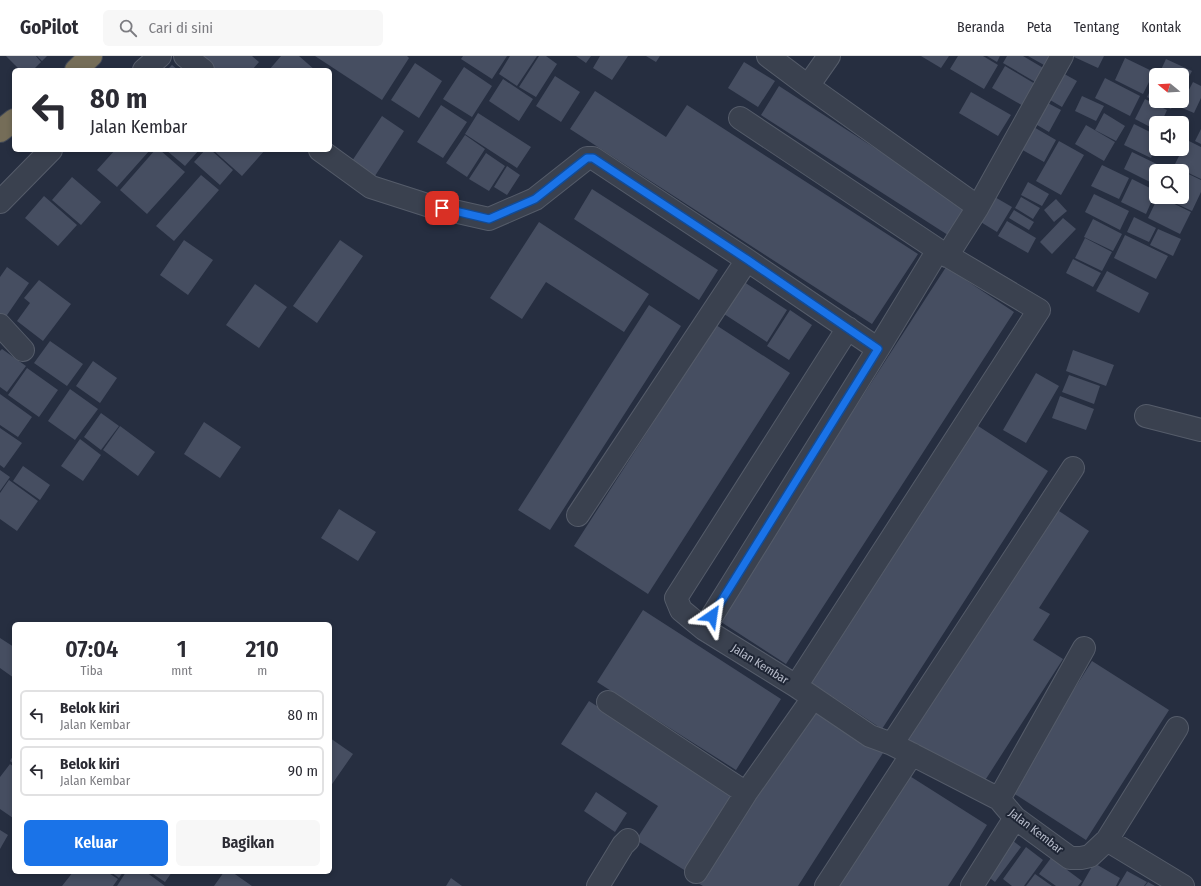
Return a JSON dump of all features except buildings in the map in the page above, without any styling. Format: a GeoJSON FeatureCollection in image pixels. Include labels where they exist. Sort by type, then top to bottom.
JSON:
{"type":"FeatureCollection","features":[{"type":"Feature","properties":{"kind":"highway"},"geometry":{"type":"LineString","coordinates":[[78,68],[91,56]]}},
{"type":"Feature","properties":{"kind":"highway"},"geometry":{"type":"LineString","coordinates":[[0,131],[12,122]]}},
{"type":"Feature","properties":{"kind":"street"},"geometry":{"type":"LineString","coordinates":[[146,68],[160,56]]}},
{"type":"Feature","properties":{"kind":"street"},"geometry":{"type":"LineString","coordinates":[[185,56],[200,68]]}},
{"type":"Feature","properties":{"kind":"street"},"geometry":{"type":"LineString","coordinates":[[768,56],[978,206]]}},
{"type":"Feature","properties":{"kind":"street"},"geometry":{"type":"LineString","coordinates":[[808,86],[829,56]]}},
{"type":"Feature","properties":{"kind":"street"},"geometry":{"type":"LineString","coordinates":[[704,629],[878,349],[942,253],[978,206],[1062,56]]}},
{"type":"Feature","properties":{"kind":"street"},"geometry":{"type":"LineString","coordinates":[[696,872],[746,793],[804,692],[1039,310],[942,253],[740,118]]}},
{"type":"Feature","properties":{"kind":"street"},"geometry":{"type":"LineString","coordinates":[[0,202],[49,152]]}},
{"type":"Feature","properties":{"kind":"street"},"geometry":{"type":"LineString","coordinates":[[323,152],[371,187],[427,205],[489,219],[535,199],[587,158],[593,158],[748,260],[878,349]]}},
{"type":"Feature","properties":{"kind":"street"},"geometry":{"type":"LineString","coordinates":[[578,516],[748,260]]}},
{"type":"Feature","properties":{"kind":"street"},"geometry":{"type":"LineString","coordinates":[[0,326],[22,350]]}},
{"type":"Feature","properties":{"kind":"street","name":"Jalan Kembar"},"geometry":{"type":"LineString","coordinates":[[848,328],[676,598],[681,610],[704,629],[804,692],[870,736],[892,744],[999,799],[1016,818],[1070,858],[1090,856],[1107,840],[1177,728]]}},
{"type":"Feature","properties":{"kind":"street"},"geometry":{"type":"LineString","coordinates":[[1146,416],[1201,430]]}},
{"type":"Feature","properties":{"kind":"street"},"geometry":{"type":"LineString","coordinates":[[892,744],[1073,468]]}},
{"type":"Feature","properties":{"kind":"street"},"geometry":{"type":"LineString","coordinates":[[999,799],[1084,648]]}},
{"type":"Feature","properties":{"kind":"street"},"geometry":{"type":"LineString","coordinates":[[608,702],[746,793]]}},
{"type":"Feature","properties":{"kind":"street"},"geometry":{"type":"LineString","coordinates":[[826,886],[912,754]]}},
{"type":"Feature","properties":{"kind":"street"},"geometry":{"type":"LineString","coordinates":[[972,886],[1016,818]]}},
{"type":"Feature","properties":{"kind":"street"},"geometry":{"type":"LineString","coordinates":[[598,886],[628,840]]}},
{"type":"Feature","properties":{"kind":"street"},"geometry":{"type":"LineString","coordinates":[[1107,840],[1183,886]]}},
{"type":"Feature","properties":{"kind":"route"},"geometry":{"type":"LineString","coordinates":[[442,208],[489,219],[535,199],[587,158],[593,158],[748,260],[878,349],[712,616]]}}]}
